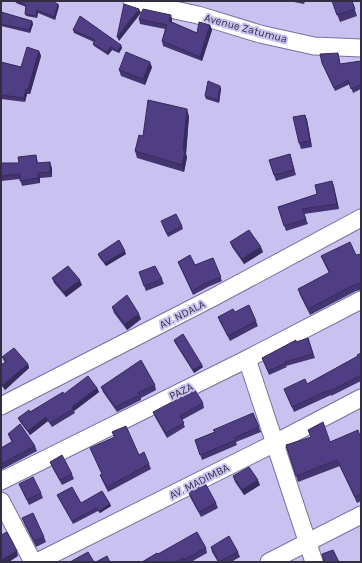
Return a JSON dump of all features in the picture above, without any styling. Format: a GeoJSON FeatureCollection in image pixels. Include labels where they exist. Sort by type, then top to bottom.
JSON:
{"type":"FeatureCollection","features":[{"type":"Feature","properties":{"kind":"street","name":"Avenue Zatumua"},"geometry":{"type":"LineString","coordinates":[[132,1],[198,15],[260,34],[314,46],[361,48]]}},
{"type":"Feature","properties":{"kind":"street","name":"AV. NDALA"},"geometry":{"type":"LineString","coordinates":[[1,406],[214,297],[361,218]]}},
{"type":"Feature","properties":{"kind":"street","name":"PAZA"},"geometry":{"type":"LineString","coordinates":[[1,481],[361,300]]}},
{"type":"Feature","properties":{"kind":"street"},"geometry":{"type":"LineString","coordinates":[[248,358],[314,562]]}},
{"type":"Feature","properties":{"kind":"street","name":"AV. MADIMBA"},"geometry":{"type":"LineString","coordinates":[[37,562],[275,443],[361,398]]}},
{"type":"Feature","properties":{"kind":"street"},"geometry":{"type":"LineString","coordinates":[[1,501],[33,562]]}},
{"type":"Feature","properties":{"kind":"street"},"geometry":{"type":"LineString","coordinates":[[269,562],[361,515]]}},
{"type":"Feature","properties":{"kind":"building"},"geometry":{"type":"Polygon","coordinates":[[[16,1],[51,1],[58,4],[54,17],[37,10],[36,16],[25,14],[26,5],[16,1]]]}},
{"type":"Feature","properties":{"kind":"building"},"geometry":{"type":"Polygon","coordinates":[[[332,1],[352,1],[355,9],[337,15],[332,1]]]}},
{"type":"Feature","properties":{"kind":"building"},"geometry":{"type":"Polygon","coordinates":[[[124,4],[139,9],[117,37],[124,4]]]}},
{"type":"Feature","properties":{"kind":"building"},"geometry":{"type":"Polygon","coordinates":[[[143,9],[171,15],[169,21],[197,33],[199,22],[210,25],[200,57],[162,41],[167,25],[139,19],[143,9]]]}},
{"type":"Feature","properties":{"kind":"building"},"geometry":{"type":"Polygon","coordinates":[[[1,12],[32,21],[29,30],[1,24],[1,12]]]}},
{"type":"Feature","properties":{"kind":"building"},"geometry":{"type":"Polygon","coordinates":[[[80,16],[121,45],[118,51],[111,47],[107,52],[93,44],[95,40],[73,30],[80,16]]]}},
{"type":"Feature","properties":{"kind":"building"},"geometry":{"type":"Polygon","coordinates":[[[27,47],[39,51],[24,98],[1,95],[1,62],[21,67],[27,47]]]}},
{"type":"Feature","properties":{"kind":"building"},"geometry":{"type":"Polygon","coordinates":[[[126,52],[150,62],[143,79],[119,70],[126,52]]]}},
{"type":"Feature","properties":{"kind":"building"},"geometry":{"type":"Polygon","coordinates":[[[338,53],[340,64],[361,61],[361,85],[351,89],[348,80],[334,88],[322,63],[320,54],[338,53]]]}},
{"type":"Feature","properties":{"kind":"building"},"geometry":{"type":"Polygon","coordinates":[[[208,81],[220,86],[218,100],[205,96],[208,81]]]}},
{"type":"Feature","properties":{"kind":"building"},"geometry":{"type":"Polygon","coordinates":[[[148,100],[187,109],[183,150],[185,151],[182,165],[135,151],[139,135],[143,136],[148,100]]]}},
{"type":"Feature","properties":{"kind":"building"},"geometry":{"type":"Polygon","coordinates":[[[305,115],[310,141],[299,143],[293,117],[305,115]]]}},
{"type":"Feature","properties":{"kind":"building"},"geometry":{"type":"Polygon","coordinates":[[[290,154],[294,170],[274,175],[269,160],[290,154]]]}},
{"type":"Feature","properties":{"kind":"building"},"geometry":{"type":"Polygon","coordinates":[[[36,155],[37,163],[50,162],[50,172],[38,173],[38,178],[20,181],[20,174],[1,176],[1,163],[19,163],[18,157],[36,155]]]}},
{"type":"Feature","properties":{"kind":"building"},"geometry":{"type":"Polygon","coordinates":[[[332,181],[337,204],[302,209],[306,219],[284,226],[278,207],[317,194],[315,185],[332,181]]]}},
{"type":"Feature","properties":{"kind":"building"},"geometry":{"type":"Polygon","coordinates":[[[176,214],[182,226],[167,234],[161,221],[176,214]]]}},
{"type":"Feature","properties":{"kind":"building"},"geometry":{"type":"Polygon","coordinates":[[[249,230],[261,247],[242,259],[230,242],[249,230]]]}},
{"type":"Feature","properties":{"kind":"building"},"geometry":{"type":"Polygon","coordinates":[[[119,240],[125,251],[105,263],[98,254],[119,240]]]}},
{"type":"Feature","properties":{"kind":"building"},"geometry":{"type":"Polygon","coordinates":[[[350,242],[356,255],[361,254],[361,283],[354,285],[308,309],[298,289],[330,272],[321,256],[350,242]]]}},
{"type":"Feature","properties":{"kind":"building"},"geometry":{"type":"Polygon","coordinates":[[[190,255],[195,265],[213,258],[221,277],[192,291],[178,262],[190,255]]]}},
{"type":"Feature","properties":{"kind":"building"},"geometry":{"type":"Polygon","coordinates":[[[68,266],[80,280],[64,292],[52,278],[68,266]]]}},
{"type":"Feature","properties":{"kind":"building"},"geometry":{"type":"Polygon","coordinates":[[[155,266],[162,279],[144,286],[139,272],[155,266]]]}},
{"type":"Feature","properties":{"kind":"building"},"geometry":{"type":"Polygon","coordinates":[[[127,295],[139,314],[125,324],[112,307],[127,295]]]}},
{"type":"Feature","properties":{"kind":"building"},"geometry":{"type":"Polygon","coordinates":[[[249,305],[256,321],[228,336],[218,317],[233,309],[235,312],[249,305]]]}},
{"type":"Feature","properties":{"kind":"building"},"geometry":{"type":"Polygon","coordinates":[[[183,334],[202,365],[193,370],[174,340],[183,334]]]}},
{"type":"Feature","properties":{"kind":"building"},"geometry":{"type":"Polygon","coordinates":[[[308,338],[313,354],[285,362],[286,363],[268,371],[262,358],[296,340],[296,342],[308,338]]]}},
{"type":"Feature","properties":{"kind":"building"},"geometry":{"type":"Polygon","coordinates":[[[14,348],[28,364],[3,385],[1,382],[1,365],[7,361],[2,357],[14,348]]]}},
{"type":"Feature","properties":{"kind":"building"},"geometry":{"type":"Polygon","coordinates":[[[361,353],[361,375],[330,391],[329,390],[292,407],[284,389],[305,379],[307,384],[361,353]]]}},
{"type":"Feature","properties":{"kind":"building"},"geometry":{"type":"Polygon","coordinates":[[[141,360],[155,385],[138,393],[140,395],[115,407],[101,387],[141,360]]]}},
{"type":"Feature","properties":{"kind":"building"},"geometry":{"type":"Polygon","coordinates":[[[88,376],[97,388],[72,407],[73,409],[50,423],[46,417],[28,431],[18,418],[29,410],[30,412],[63,392],[64,394],[88,376]]]}},
{"type":"Feature","properties":{"kind":"building"},"geometry":{"type":"Polygon","coordinates":[[[195,390],[203,403],[180,416],[184,423],[166,433],[153,412],[195,390]]]}},
{"type":"Feature","properties":{"kind":"building"},"geometry":{"type":"Polygon","coordinates":[[[253,413],[259,427],[234,438],[236,440],[200,455],[195,440],[215,432],[213,430],[253,413]]]}},
{"type":"Feature","properties":{"kind":"building"},"geometry":{"type":"Polygon","coordinates":[[[323,422],[330,442],[358,430],[361,439],[361,494],[355,497],[337,460],[296,476],[286,445],[311,437],[308,430],[323,422]]]}},
{"type":"Feature","properties":{"kind":"building"},"geometry":{"type":"Polygon","coordinates":[[[20,424],[35,446],[1,464],[1,448],[13,441],[8,434],[20,424]]]}},
{"type":"Feature","properties":{"kind":"building"},"geometry":{"type":"Polygon","coordinates":[[[126,426],[139,455],[144,452],[149,464],[107,487],[100,475],[102,474],[90,448],[115,437],[112,432],[126,426]]]}},
{"type":"Feature","properties":{"kind":"building"},"geometry":{"type":"Polygon","coordinates":[[[62,455],[72,474],[60,480],[50,462],[62,455]]]}},
{"type":"Feature","properties":{"kind":"building"},"geometry":{"type":"Polygon","coordinates":[[[249,467],[258,480],[242,490],[233,476],[249,467]]]}},
{"type":"Feature","properties":{"kind":"building"},"geometry":{"type":"Polygon","coordinates":[[[33,477],[41,493],[27,500],[19,484],[33,477]]]}},
{"type":"Feature","properties":{"kind":"building"},"geometry":{"type":"Polygon","coordinates":[[[205,483],[216,503],[199,512],[188,491],[205,483]]]}},
{"type":"Feature","properties":{"kind":"building"},"geometry":{"type":"Polygon","coordinates":[[[72,487],[81,503],[102,491],[110,504],[99,511],[97,508],[72,521],[57,495],[72,487]]]}},
{"type":"Feature","properties":{"kind":"building"},"geometry":{"type":"Polygon","coordinates":[[[33,513],[44,537],[34,541],[22,518],[33,513]]]}},
{"type":"Feature","properties":{"kind":"building"},"geometry":{"type":"Polygon","coordinates":[[[7,532],[17,551],[1,560],[1,535],[7,532]]]}},
{"type":"Feature","properties":{"kind":"building"},"geometry":{"type":"Polygon","coordinates":[[[197,532],[206,548],[176,562],[142,562],[157,553],[158,554],[197,532]]]}},
{"type":"Feature","properties":{"kind":"building"},"geometry":{"type":"Polygon","coordinates":[[[229,536],[238,552],[219,562],[211,547],[229,536]]]}},
{"type":"Feature","properties":{"kind":"building"},"geometry":{"type":"Polygon","coordinates":[[[333,550],[339,562],[324,562],[322,554],[333,550]]]}},
{"type":"Feature","properties":{"kind":"building"},"geometry":{"type":"Polygon","coordinates":[[[88,552],[94,562],[70,562],[88,552]]]}},
{"type":"Feature","properties":{"kind":"building"},"geometry":{"type":"Polygon","coordinates":[[[107,556],[110,562],[96,562],[107,556]]]}}]}
